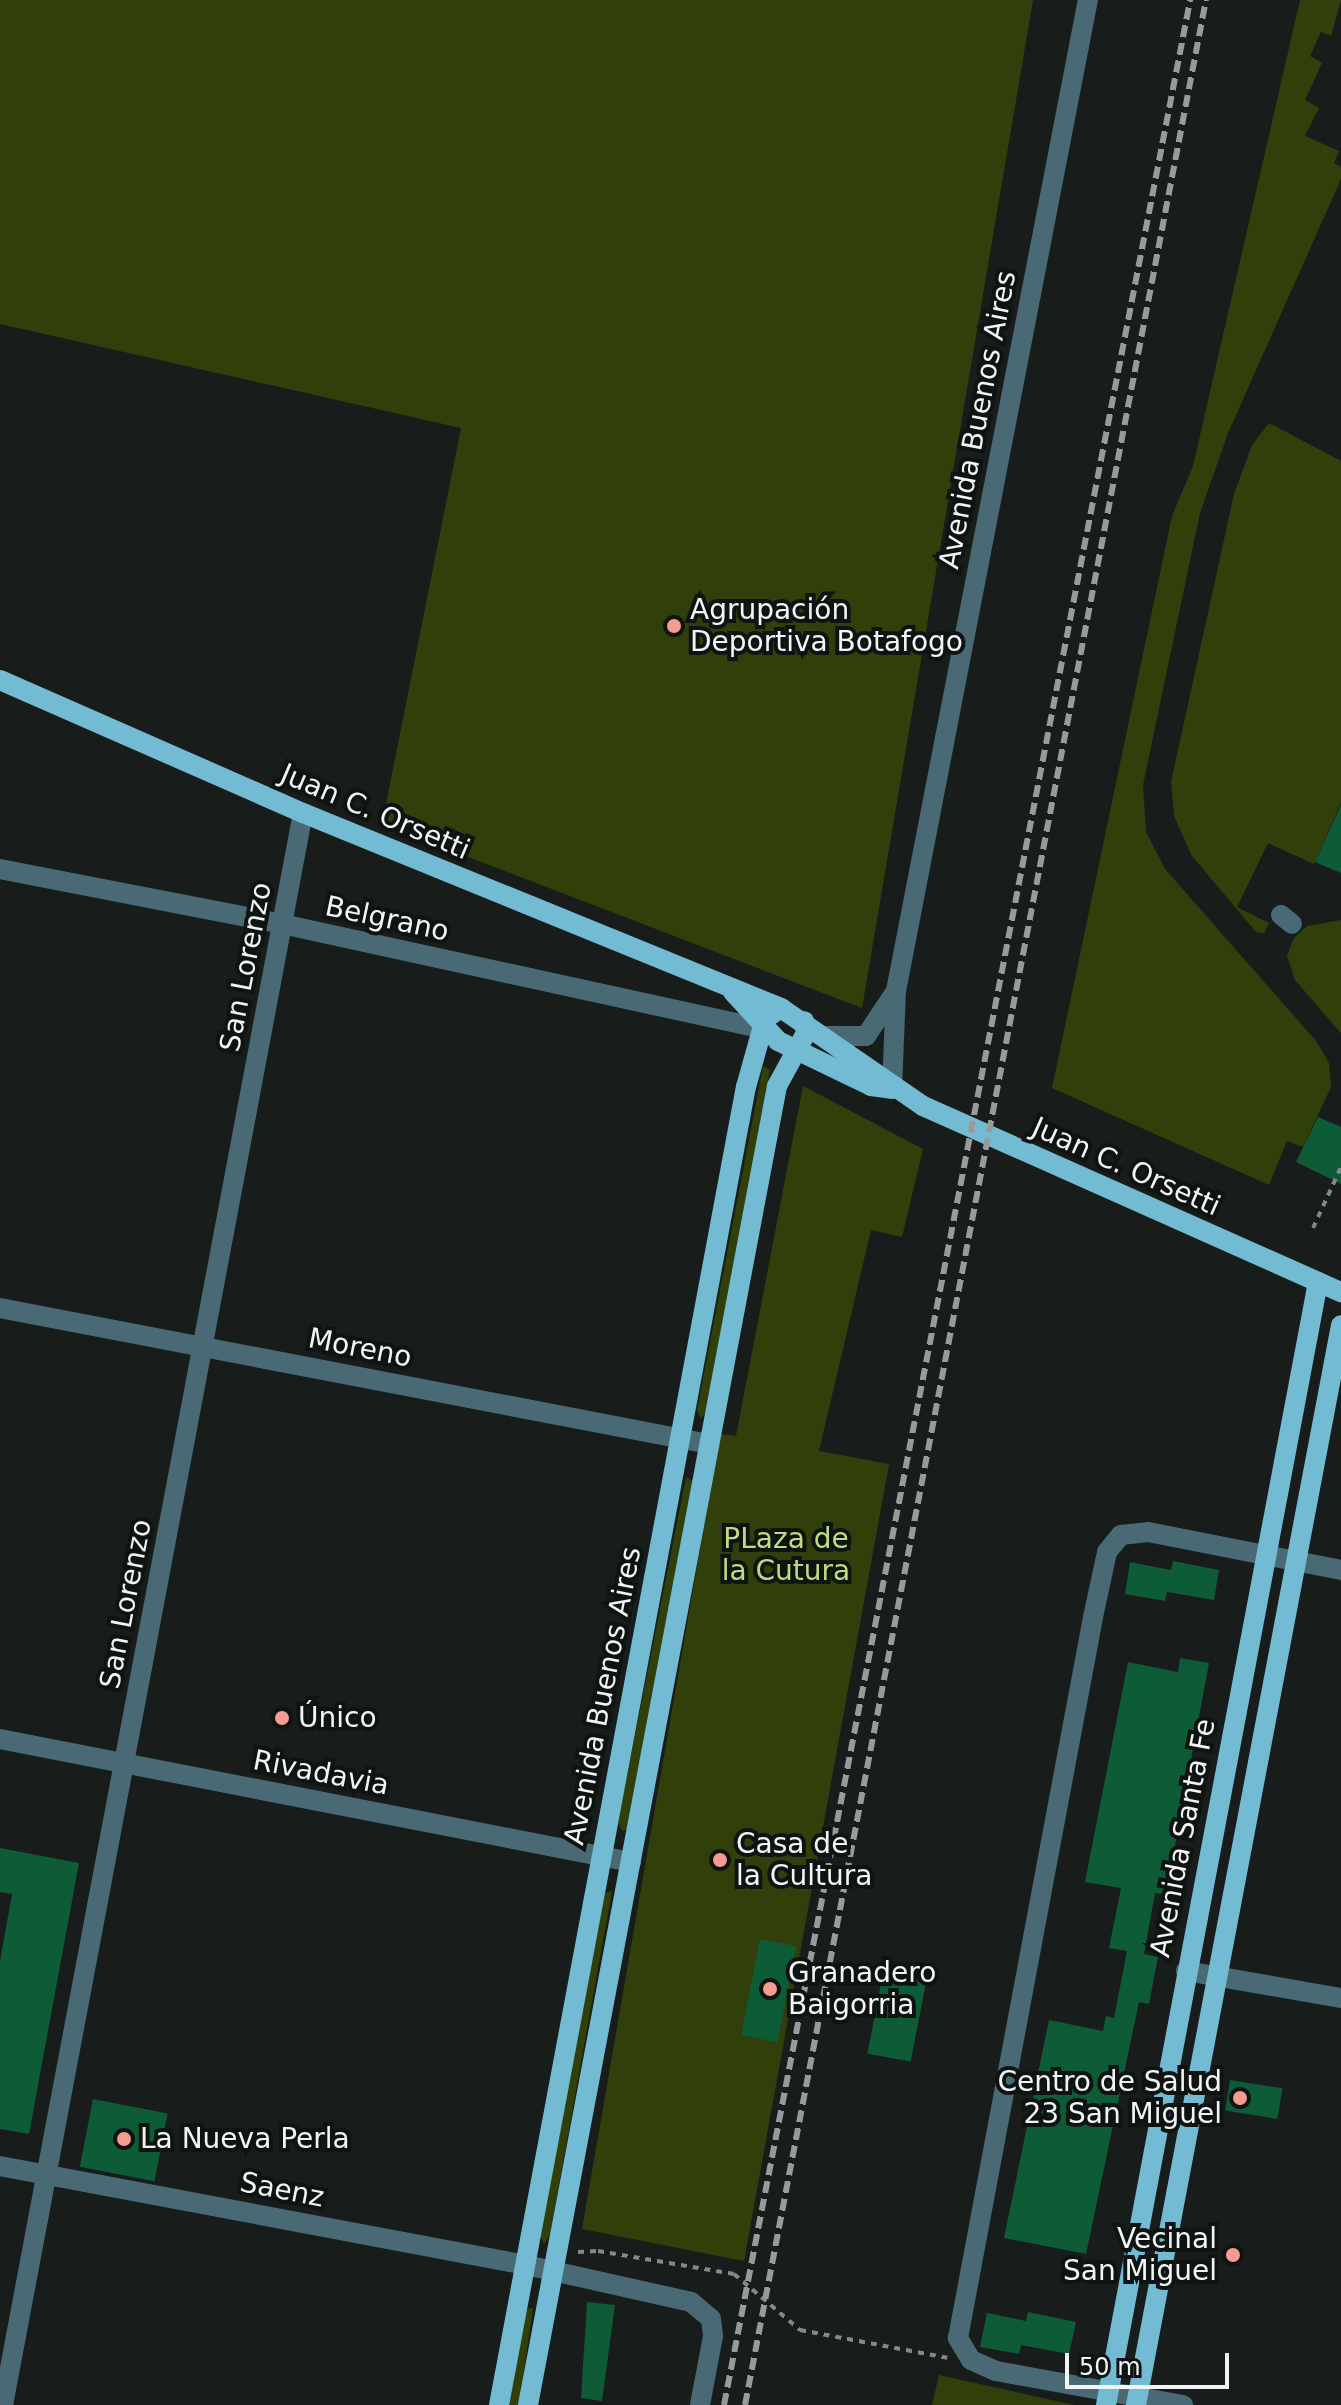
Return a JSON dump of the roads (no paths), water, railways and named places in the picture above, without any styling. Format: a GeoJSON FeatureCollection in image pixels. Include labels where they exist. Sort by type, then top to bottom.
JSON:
{"type":"FeatureCollection","features":[{"type":"Feature","properties":{"kind":"main road","name":"Juan C. Orsetti"},"geometry":{"type":"LineString","coordinates":[[0,680],[303,813],[781,1008],[827,1036],[892,1089],[988,1137],[1341,1292]]}},
{"type":"Feature","properties":{"kind":"main road","name":"Juan C. Orsetti"},"geometry":{"type":"LineString","coordinates":[[730,989],[762,1029],[794,1049],[871,1086],[892,1089]]}},
{"type":"Feature","properties":{"kind":"main road","name":"Avenida Buenos Aires"},"geometry":{"type":"LineString","coordinates":[[499,2405],[746,1087],[762,1029],[772,1011],[781,1008]]}},
{"type":"Feature","properties":{"kind":"main road","name":"Avenida Buenos Aires"},"geometry":{"type":"LineString","coordinates":[[528,2405],[777,1086],[794,1049],[806,1033],[804,1021]]}},
{"type":"Feature","properties":{"kind":"main road","name":"Avenida Santa Fe"},"geometry":{"type":"LineString","coordinates":[[1107,2399],[1318,1282]]}},
{"type":"Feature","properties":{"kind":"main road","name":"Avenida Santa Fe"},"geometry":{"type":"LineString","coordinates":[[1137,2401],[1215,1975],[1341,1325]]}},
{"type":"Feature","properties":{"kind":"street","name":"Avenida Buenos Aires"},"geometry":{"type":"LineString","coordinates":[[892,1089],[896,991],[1088,0]]}},
{"type":"Feature","properties":{"kind":"street","name":"San Lorenzo"},"geometry":{"type":"LineString","coordinates":[[3,2405],[303,813]]}},
{"type":"Feature","properties":{"kind":"street","name":"Belgrano"},"geometry":{"type":"LineString","coordinates":[[0,869],[282,924],[762,1029]]}},
{"type":"Feature","properties":{"kind":"street","name":"Avenida Buenos Aires"},"geometry":{"type":"LineString","coordinates":[[827,1036],[866,1036],[896,991]]}},
{"type":"Feature","properties":{"kind":"street","name":"Moreno"},"geometry":{"type":"LineString","coordinates":[[0,1308],[709,1444]]}},
{"type":"Feature","properties":{"kind":"street"},"geometry":{"type":"LineString","coordinates":[[1183,2405],[1107,2399],[996,2371],[971,2360],[958,2338],[1107,1552],[1121,1535],[1148,1532],[1341,1570]]}},
{"type":"Feature","properties":{"kind":"street","name":"Rivadavia"},"geometry":{"type":"LineString","coordinates":[[0,1739],[631,1862]]}},
{"type":"Feature","properties":{"kind":"street"},"geometry":{"type":"LineString","coordinates":[[1186,1971],[1341,1998]]}},
{"type":"Feature","properties":{"kind":"street","name":"Saenz"},"geometry":{"type":"LineString","coordinates":[[0,2166],[526,2265],[554,2263],[702,2308],[711,2319],[713,2336],[700,2405]]}},
{"type":"Feature","properties":{"kind":"railway"},"geometry":{"type":"LineString","coordinates":[[724,2405],[1190,0]]}},
{"type":"Feature","properties":{"kind":"railway"},"geometry":{"type":"LineString","coordinates":[[745,2405],[1206,0]]}},
{"type":"Feature","properties":{"kind":"place","name":"Agrupación Deportiva Botafogo"},"geometry":{"type":"Point","coordinates":[674,626]}},
{"type":"Feature","properties":{"kind":"place","name":"Único"},"geometry":{"type":"Point","coordinates":[282,1718]}},
{"type":"Feature","properties":{"kind":"place","name":"Casa de la Cultura"},"geometry":{"type":"Point","coordinates":[720,1860]}},
{"type":"Feature","properties":{"kind":"place","name":"Granadero Baigorria"},"geometry":{"type":"Point","coordinates":[770,1989]}},
{"type":"Feature","properties":{"kind":"place","name":"Centro de Salud 23 San Miguel"},"geometry":{"type":"Point","coordinates":[1240,2098]}},
{"type":"Feature","properties":{"kind":"place","name":"La Nueva Perla"},"geometry":{"type":"Point","coordinates":[124,2139]}},
{"type":"Feature","properties":{"kind":"place","name":"Vecinal San Miguel"},"geometry":{"type":"Point","coordinates":[1233,2255]}},
{"type":"Feature","properties":{"kind":"park label","name":"PLaza de la Cutura"},"geometry":{"type":"Point","coordinates":[786,1555]}}]}
